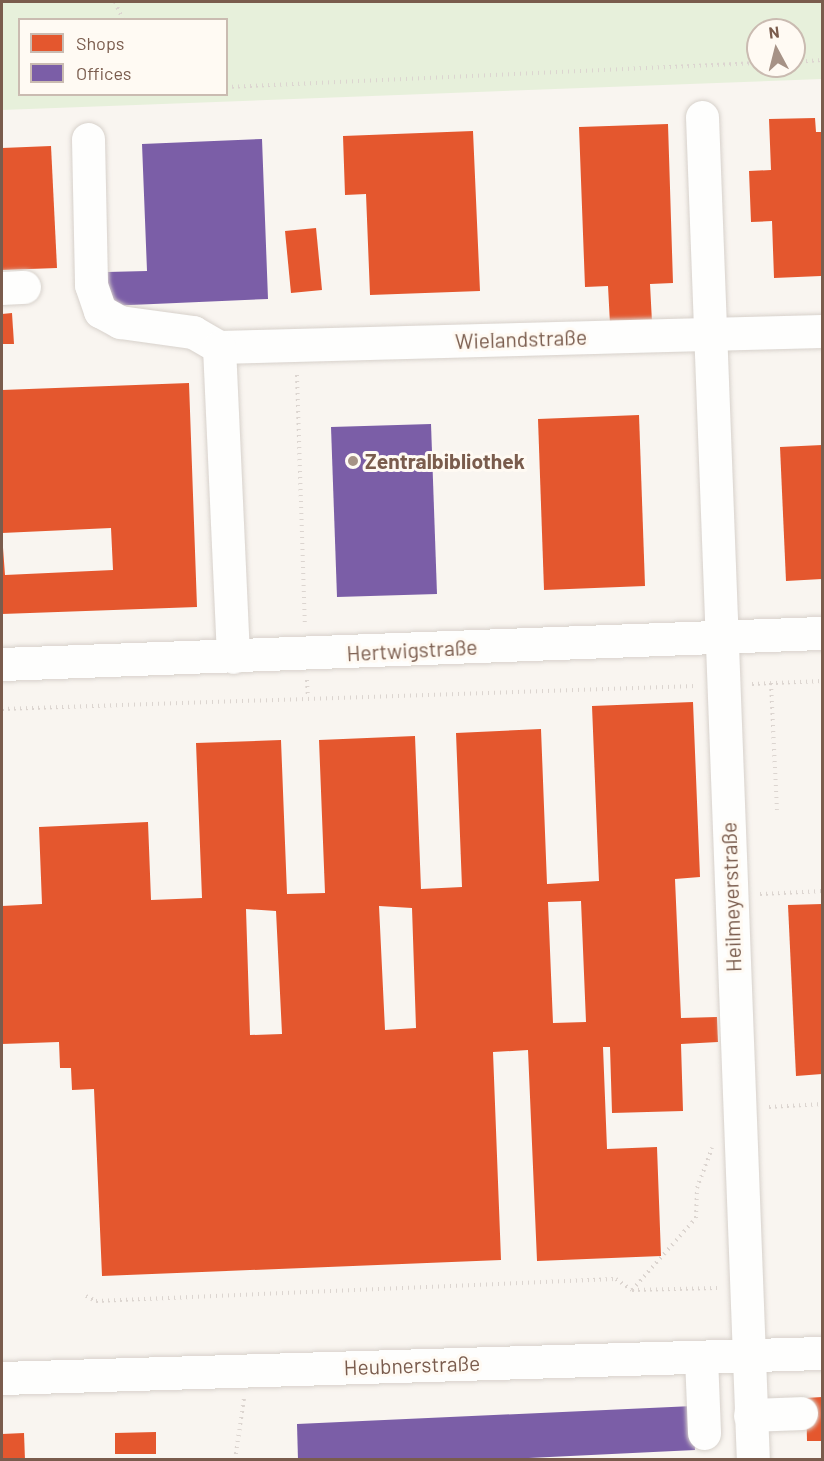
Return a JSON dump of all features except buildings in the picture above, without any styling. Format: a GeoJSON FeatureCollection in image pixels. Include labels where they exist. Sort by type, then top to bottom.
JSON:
{"type":"FeatureCollection","features":[{"type":"Feature","properties":{"kind":"street","name":"Heilmeyerstraße"},"geometry":{"type":"LineString","coordinates":[[702,117],[713,334],[744,1287],[753,1460]]}},
{"type":"Feature","properties":{"kind":"street"},"geometry":{"type":"LineString","coordinates":[[88,140],[91,285],[100,311],[120,322],[194,332],[219,347],[233,657]]}},
{"type":"Feature","properties":{"kind":"street","name":"Wielandstraße"},"geometry":{"type":"LineString","coordinates":[[219,347],[822,331]]}},
{"type":"Feature","properties":{"kind":"street","name":"Hertwigstraße"},"geometry":{"type":"LineString","coordinates":[[2,664],[306,656],[822,633]]}},
{"type":"Feature","properties":{"kind":"street","name":"Heubnerstraße"},"geometry":{"type":"LineString","coordinates":[[2,1378],[822,1353]]}},
{"type":"Feature","properties":{"kind":"street"},"geometry":{"type":"LineString","coordinates":[[701,1357],[704,1433]]}},
{"type":"Feature","properties":{"kind":"street"},"geometry":{"type":"LineString","coordinates":[[750,1415],[801,1413]]}},
{"type":"Feature","properties":{"kind":"path"},"geometry":{"type":"LineString","coordinates":[[115,2],[122,18]]}},
{"type":"Feature","properties":{"kind":"path"},"geometry":{"type":"LineString","coordinates":[[806,61],[822,60]]}},
{"type":"Feature","properties":{"kind":"path"},"geometry":{"type":"LineString","coordinates":[[228,87],[746,64]]}},
{"type":"Feature","properties":{"kind":"path"},"geometry":{"type":"LineString","coordinates":[[297,345],[308,698]]}},
{"type":"Feature","properties":{"kind":"path"},"geometry":{"type":"LineString","coordinates":[[2,709],[822,681]]}},
{"type":"Feature","properties":{"kind":"path"},"geometry":{"type":"LineString","coordinates":[[771,683],[777,810]]}},
{"type":"Feature","properties":{"kind":"path"},"geometry":{"type":"LineString","coordinates":[[731,896],[822,891]]}},
{"type":"Feature","properties":{"kind":"path"},"geometry":{"type":"LineString","coordinates":[[739,1108],[822,1104]]}},
{"type":"Feature","properties":{"kind":"path"},"geometry":{"type":"LineString","coordinates":[[632,1290],[696,1218],[697,1188],[715,1145]]}},
{"type":"Feature","properties":{"kind":"path"},"geometry":{"type":"LineString","coordinates":[[86,1296],[96,1301],[616,1279],[632,1290],[744,1287]]}},
{"type":"Feature","properties":{"kind":"path"},"geometry":{"type":"LineString","coordinates":[[235,1460],[244,1407],[243,1370]]}},
{"type":"Feature","properties":{"kind":"green space"},"geometry":{"type":"Polygon","coordinates":[[[2,2],[822,2],[822,79],[2,110],[2,2]]]}},
{"type":"Feature","properties":{"kind":"place","name":"Zentralbibliothek"},"geometry":{"type":"Point","coordinates":[353,461]}}]}
